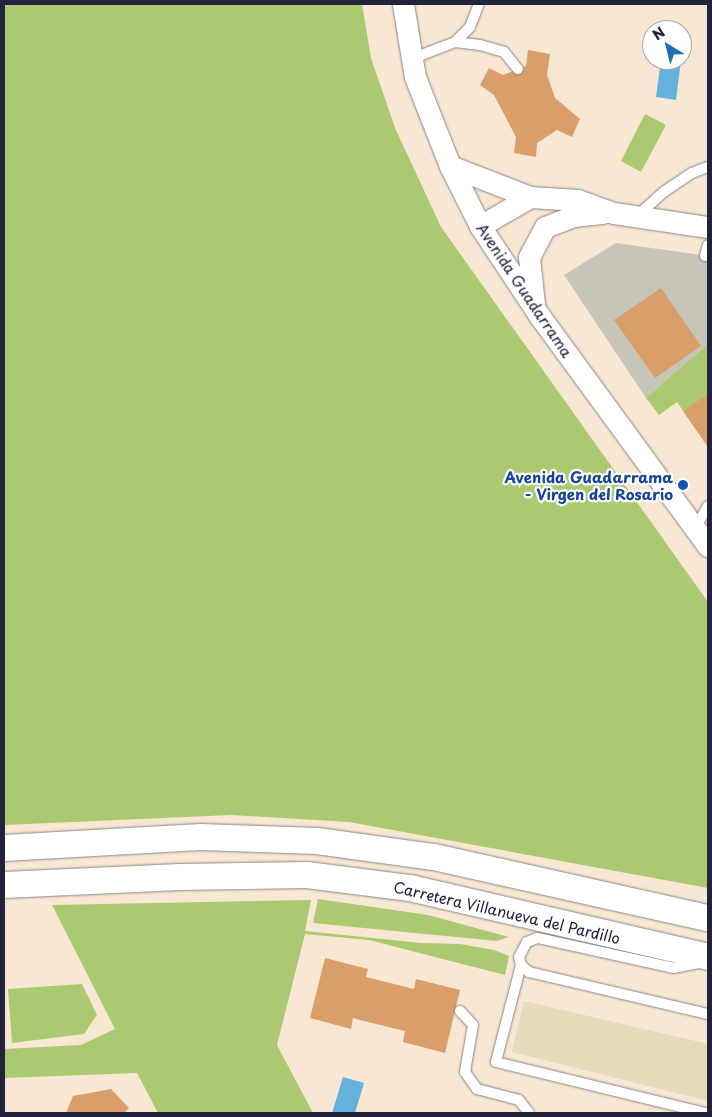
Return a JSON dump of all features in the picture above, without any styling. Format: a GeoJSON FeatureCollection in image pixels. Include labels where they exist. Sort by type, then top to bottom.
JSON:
{"type":"FeatureCollection","features":[{"type":"Feature","properties":{"kind":"street","name":"Avenida Guadarrama"},"geometry":{"type":"LineString","coordinates":[[403,4],[414,77],[450,166],[480,226],[534,306],[708,546]]}},
{"type":"Feature","properties":{"kind":"street"},"geometry":{"type":"LineString","coordinates":[[450,166],[530,197],[578,200],[614,212],[708,227]]}},
{"type":"Feature","properties":{"kind":"street"},"geometry":{"type":"LineString","coordinates":[[480,226],[530,197]]}},
{"type":"Feature","properties":{"kind":"street"},"geometry":{"type":"LineString","coordinates":[[534,306],[529,257],[545,227],[572,216],[614,212]]}},
{"type":"Feature","properties":{"kind":"street"},"geometry":{"type":"LineString","coordinates":[[4,848],[201,837],[317,841],[434,857],[708,918]]}},
{"type":"Feature","properties":{"kind":"street","name":"Carretera Villanueva del Pardillo"},"geometry":{"type":"LineString","coordinates":[[4,885],[180,877],[307,875],[410,888],[708,959]]}},
{"type":"Feature","properties":{"kind":"lane"},"geometry":{"type":"LineString","coordinates":[[411,59],[455,42],[470,27],[479,4]]}},
{"type":"Feature","properties":{"kind":"lane"},"geometry":{"type":"LineString","coordinates":[[455,42],[480,45],[504,52],[518,69]]}},
{"type":"Feature","properties":{"kind":"lane"},"geometry":{"type":"LineString","coordinates":[[637,216],[665,191],[692,173],[708,167]]}},
{"type":"Feature","properties":{"kind":"lane"},"geometry":{"type":"LineString","coordinates":[[696,529],[708,506]]}},
{"type":"Feature","properties":{"kind":"lane"},"geometry":{"type":"LineString","coordinates":[[705,1113],[496,1062],[521,965],[519,957],[522,948],[527,942],[537,938],[674,968],[708,959]]}},
{"type":"Feature","properties":{"kind":"lane"},"geometry":{"type":"LineString","coordinates":[[521,965],[529,972],[708,1014]]}},
{"type":"Feature","properties":{"kind":"lane"},"geometry":{"type":"LineString","coordinates":[[460,1011],[473,1025],[466,1072],[478,1089],[519,1100],[529,1113]]}},
{"type":"Feature","properties":{"kind":"shaded area"},"geometry":{"type":"Polygon","coordinates":[[[616,243],[708,256],[708,344],[646,398],[564,275],[616,243]]]}},
{"type":"Feature","properties":{"kind":"shaded area"},"geometry":{"type":"Polygon","coordinates":[[[524,1001],[708,1044],[708,1101],[512,1052],[524,1001]]]}},
{"type":"Feature","properties":{"kind":"green space"},"geometry":{"type":"Polygon","coordinates":[[[4,4],[362,4],[371,58],[395,128],[441,227],[708,602],[708,888],[349,822],[231,815],[4,825],[4,4]]]}},
{"type":"Feature","properties":{"kind":"green space"},"geometry":{"type":"Polygon","coordinates":[[[645,114],[666,125],[641,172],[621,161],[645,114]]]}},
{"type":"Feature","properties":{"kind":"green space"},"geometry":{"type":"Polygon","coordinates":[[[708,344],[708,447],[677,402],[659,415],[646,398],[708,344]]]}},
{"type":"Feature","properties":{"kind":"green space"},"geometry":{"type":"Polygon","coordinates":[[[318,899],[428,915],[509,937],[497,941],[313,923],[318,899]]]}},
{"type":"Feature","properties":{"kind":"green space"},"geometry":{"type":"Polygon","coordinates":[[[311,900],[305,931],[421,943],[460,944],[494,950],[509,956],[505,975],[369,940],[305,934],[277,1045],[313,1113],[158,1113],[137,1073],[4,1078],[4,1049],[81,1045],[115,1029],[52,905],[311,900]]]}},
{"type":"Feature","properties":{"kind":"green space"},"geometry":{"type":"Polygon","coordinates":[[[82,984],[97,1015],[84,1034],[12,1043],[8,989],[82,984]]]}},
{"type":"Feature","properties":{"kind":"water"},"geometry":{"type":"Polygon","coordinates":[[[660,70],[680,70],[676,100],[656,97],[660,70]]]}},
{"type":"Feature","properties":{"kind":"water"},"geometry":{"type":"Polygon","coordinates":[[[343,1077],[364,1083],[355,1113],[332,1113],[343,1077]]]}},
{"type":"Feature","properties":{"kind":"building"},"geometry":{"type":"Polygon","coordinates":[[[528,50],[550,54],[547,75],[555,98],[580,119],[572,137],[557,130],[537,143],[536,157],[514,153],[516,137],[494,95],[480,85],[489,68],[503,75],[526,66],[528,50]]]}},
{"type":"Feature","properties":{"kind":"building"},"geometry":{"type":"Polygon","coordinates":[[[661,288],[701,346],[655,378],[614,320],[661,288]]]}},
{"type":"Feature","properties":{"kind":"building"},"geometry":{"type":"Polygon","coordinates":[[[708,394],[708,447],[683,411],[708,394]]]}},
{"type":"Feature","properties":{"kind":"building"},"geometry":{"type":"Polygon","coordinates":[[[325,958],[368,969],[366,977],[414,989],[416,979],[460,990],[445,1053],[403,1042],[405,1031],[353,1018],[351,1029],[310,1018],[325,958]]]}},
{"type":"Feature","properties":{"kind":"building"},"geometry":{"type":"Polygon","coordinates":[[[111,1089],[129,1108],[124,1113],[66,1113],[73,1096],[111,1089]]]}},
{"type":"Feature","properties":{"kind":"place","name":"Avenida Guadarrama - Virgen del Rosario"},"geometry":{"type":"Point","coordinates":[683,485]}}]}
